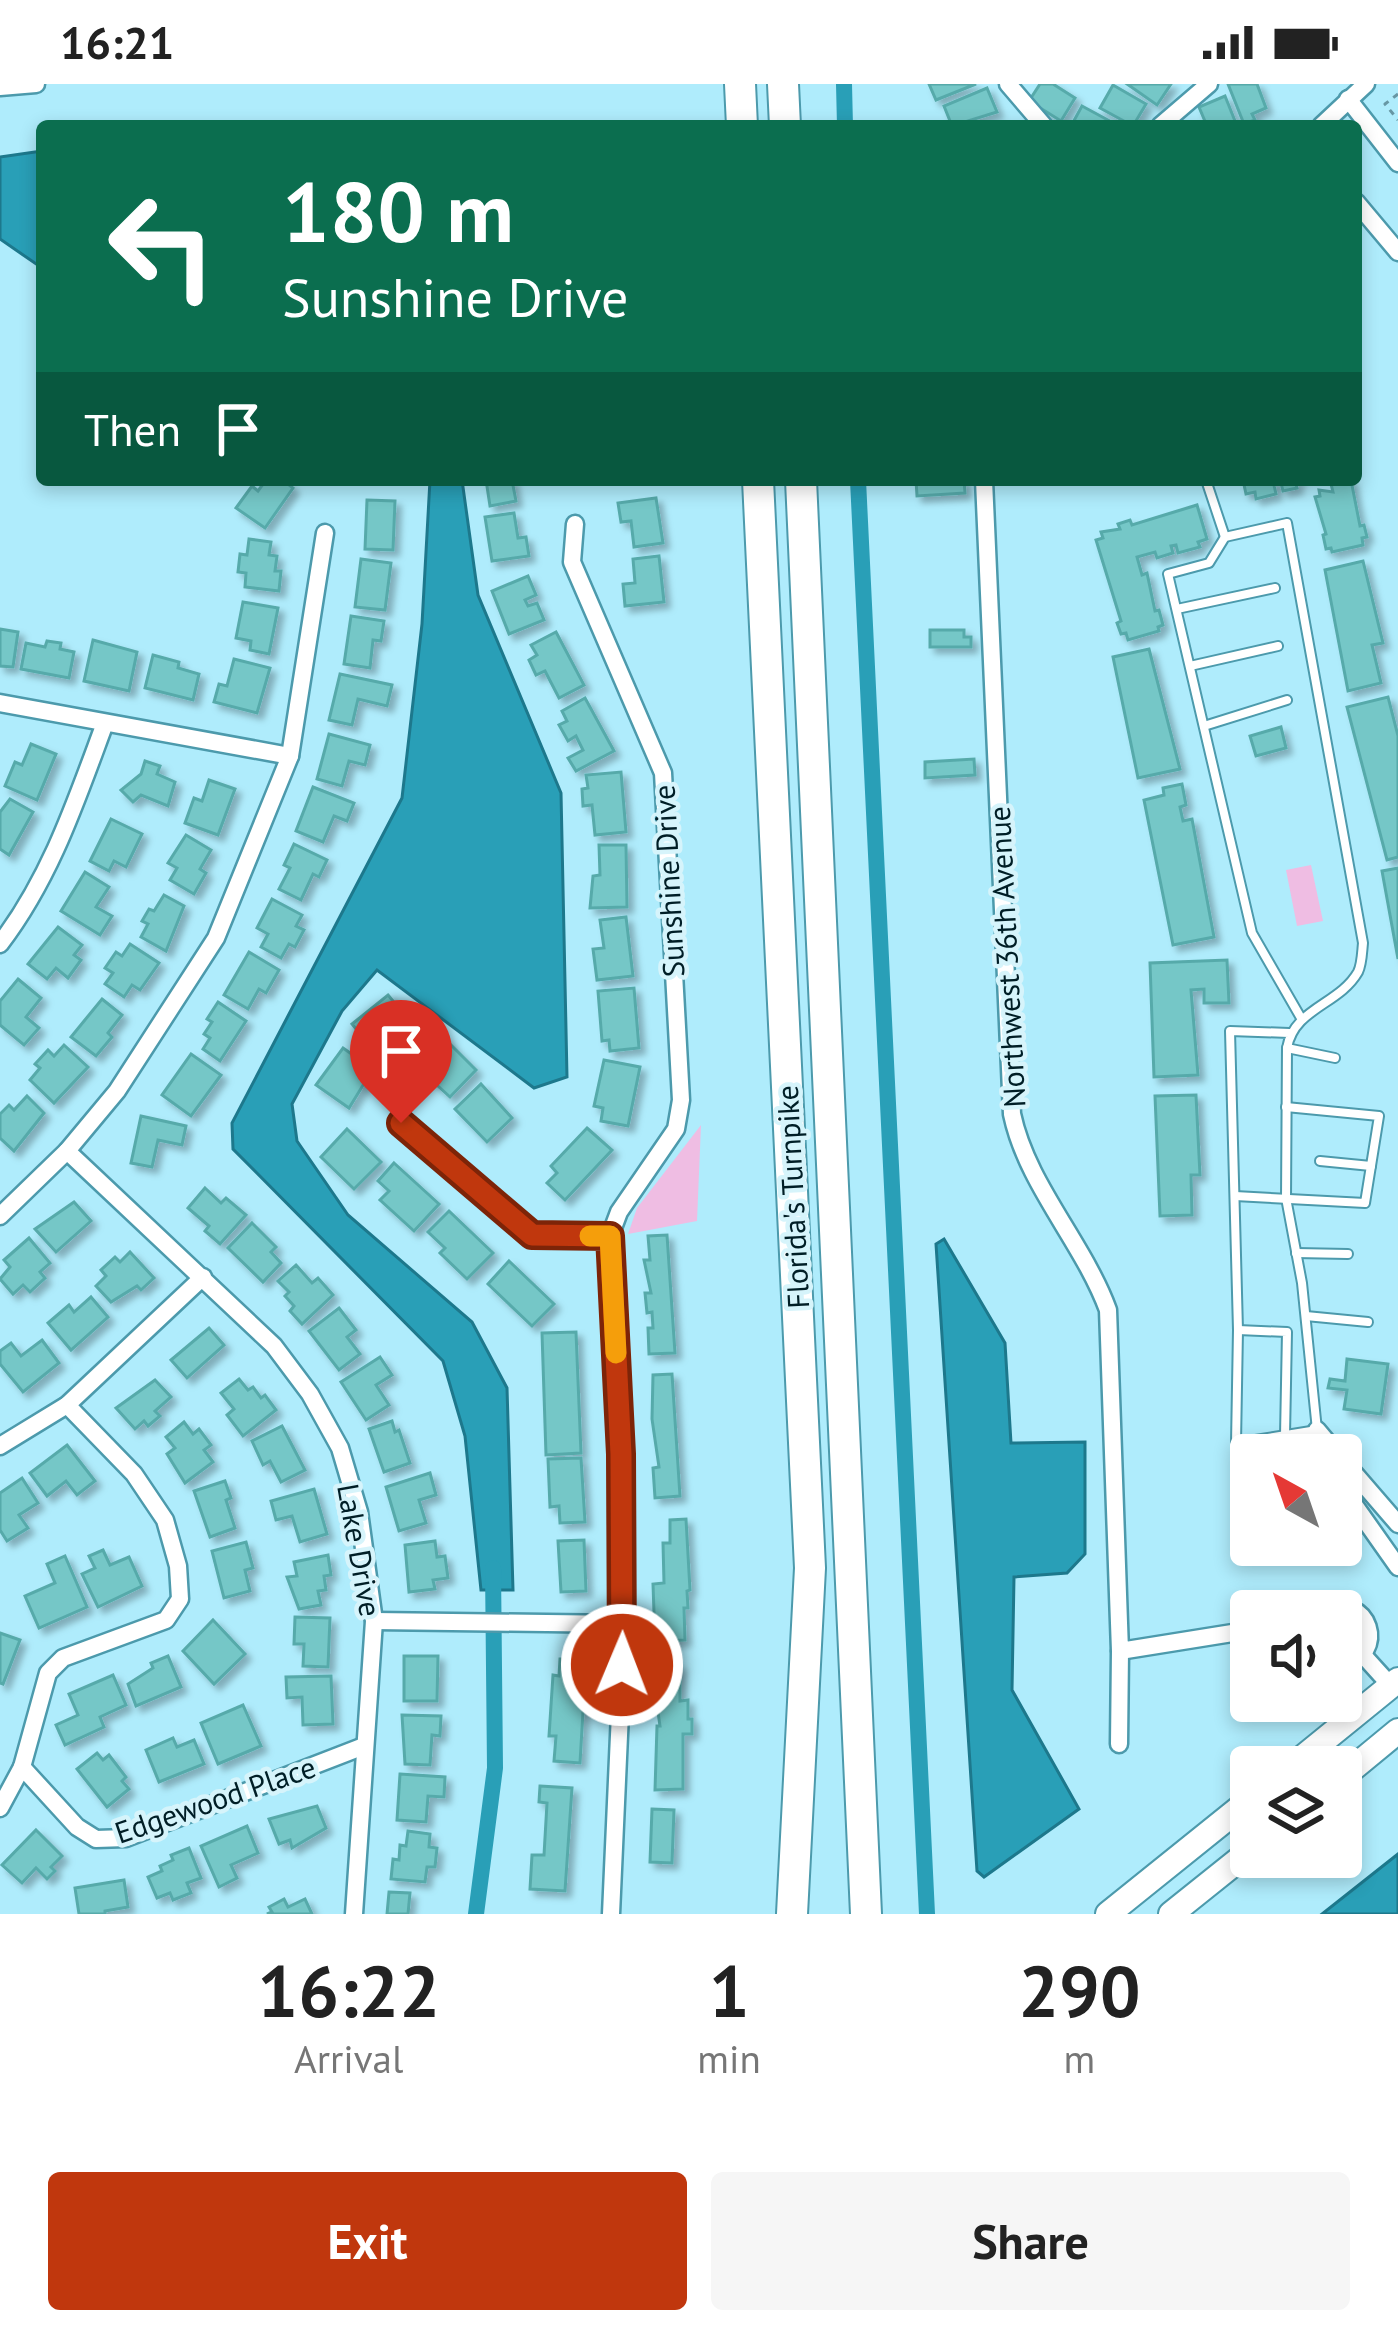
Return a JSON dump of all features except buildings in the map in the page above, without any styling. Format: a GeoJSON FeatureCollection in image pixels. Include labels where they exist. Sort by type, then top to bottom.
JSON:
{"type":"FeatureCollection","features":[{"type":"Feature","properties":{"kind":"highway"},"geometry":{"type":"LineString","coordinates":[[740,84],[742,120]]}},
{"type":"Feature","properties":{"kind":"highway"},"geometry":{"type":"LineString","coordinates":[[783,84],[785,120]]}},
{"type":"Feature","properties":{"kind":"highway","name":"Florida's Turnpike"},"geometry":{"type":"LineString","coordinates":[[758,486],[810,1568],[792,1914]]}},
{"type":"Feature","properties":{"kind":"highway","name":"Florida's Turnpike"},"geometry":{"type":"LineString","coordinates":[[802,486],[866,1914]]}},
{"type":"Feature","properties":{"kind":"main road"},"geometry":{"type":"LineString","coordinates":[[1317,1746],[1395,1683]]}},
{"type":"Feature","properties":{"kind":"main road"},"geometry":{"type":"LineString","coordinates":[[1362,1761],[1398,1731]]}},
{"type":"Feature","properties":{"kind":"main road"},"geometry":{"type":"LineString","coordinates":[[1108,1914],[1230,1816]]}},
{"type":"Feature","properties":{"kind":"main road"},"geometry":{"type":"LineString","coordinates":[[1171,1914],[1230,1867]]}},
{"type":"Feature","properties":{"kind":"street"},"geometry":{"type":"LineString","coordinates":[[0,87],[35,84]]}},
{"type":"Feature","properties":{"kind":"street"},"geometry":{"type":"LineString","coordinates":[[1167,120],[1209,84]]}},
{"type":"Feature","properties":{"kind":"street"},"geometry":{"type":"LineString","coordinates":[[1328,120],[1366,84]]}},
{"type":"Feature","properties":{"kind":"street"},"geometry":{"type":"LineString","coordinates":[[1012,85],[1039,120]]}},
{"type":"Feature","properties":{"kind":"street"},"geometry":{"type":"LineString","coordinates":[[1348,98],[1398,163]]}},
{"type":"Feature","properties":{"kind":"street"},"geometry":{"type":"LineString","coordinates":[[1362,209],[1398,252]]}},
{"type":"Feature","properties":{"kind":"street","name":"Northwest 36th Avenue"},"geometry":{"type":"LineString","coordinates":[[984,486],[1012,1114],[1019,1147],[1096,1279],[1108,1310],[1119,1744]]}},
{"type":"Feature","properties":{"kind":"street","name":"Sunshine Drive"},"geometry":{"type":"LineString","coordinates":[[575,524],[572,562],[663,773],[680,1100],[676,1129],[619,1211],[610,1236]]}},
{"type":"Feature","properties":{"kind":"street"},"geometry":{"type":"LineString","coordinates":[[0,1216],[67,1151],[150,1044],[216,938],[290,756],[325,533]]}},
{"type":"Feature","properties":{"kind":"street"},"geometry":{"type":"LineString","coordinates":[[0,703],[290,756]]}},
{"type":"Feature","properties":{"kind":"street"},"geometry":{"type":"LineString","coordinates":[[0,944],[26,910],[61,843],[105,723]]}},
{"type":"Feature","properties":{"kind":"street"},"geometry":{"type":"LineString","coordinates":[[401,1123],[532,1235],[610,1236],[624,1624],[611,1914]]}},
{"type":"Feature","properties":{"kind":"street","name":"Lake Drive"},"geometry":{"type":"LineString","coordinates":[[67,1151],[274,1346],[310,1394],[340,1448],[358,1512],[374,1621],[354,1914]]}},
{"type":"Feature","properties":{"kind":"street"},"geometry":{"type":"LineString","coordinates":[[0,1446],[67,1405],[203,1277]]}},
{"type":"Feature","properties":{"kind":"street"},"geometry":{"type":"LineString","coordinates":[[0,1808],[22,1767],[48,1673],[63,1658],[166,1620],[180,1599],[178,1566],[165,1520],[134,1474],[67,1405]]}},
{"type":"Feature","properties":{"kind":"street"},"geometry":{"type":"LineString","coordinates":[[1317,1430],[1318,1434]]}},
{"type":"Feature","properties":{"kind":"street"},"geometry":{"type":"LineString","coordinates":[[1317,1430],[1320,1434]]}},
{"type":"Feature","properties":{"kind":"street"},"geometry":{"type":"LineString","coordinates":[[1362,1483],[1392,1518],[1367,1527]]}},
{"type":"Feature","properties":{"kind":"street"},"geometry":{"type":"LineString","coordinates":[[1362,1519],[1398,1567]]}},
{"type":"Feature","properties":{"kind":"street"},"geometry":{"type":"LineString","coordinates":[[1362,1618],[1369,1630],[1363,1654],[1395,1683]]}},
{"type":"Feature","properties":{"kind":"street"},"geometry":{"type":"LineString","coordinates":[[374,1621],[624,1624]]}},
{"type":"Feature","properties":{"kind":"street"},"geometry":{"type":"LineString","coordinates":[[1120,1652],[1230,1634]]}},
{"type":"Feature","properties":{"kind":"street","name":"Edgewood Place"},"geometry":{"type":"LineString","coordinates":[[22,1767],[77,1827],[96,1839],[126,1838],[364,1746]]}},
{"type":"Feature","properties":{"kind":"lane"},"geometry":{"type":"LineString","coordinates":[[1208,486],[1226,537]]}},
{"type":"Feature","properties":{"kind":"lane"},"geometry":{"type":"LineString","coordinates":[[1291,1434],[1317,1430],[1306,1316],[1286,1198],[1286,1048],[1289,1033],[1301,1018],[1342,989],[1360,969],[1364,943],[1287,524],[1226,537],[1209,563],[1168,574],[1252,933],[1301,1018]]}},
{"type":"Feature","properties":{"kind":"lane"},"geometry":{"type":"LineString","coordinates":[[1177,609],[1275,588]]}},
{"type":"Feature","properties":{"kind":"lane"},"geometry":{"type":"LineString","coordinates":[[1190,666],[1278,646]]}},
{"type":"Feature","properties":{"kind":"lane"},"geometry":{"type":"LineString","coordinates":[[1204,726],[1287,700]]}},
{"type":"Feature","properties":{"kind":"lane"},"geometry":{"type":"LineString","coordinates":[[1236,1434],[1230,1031],[1289,1033]]}},
{"type":"Feature","properties":{"kind":"lane"},"geometry":{"type":"LineString","coordinates":[[1286,1048],[1335,1058]]}},
{"type":"Feature","properties":{"kind":"lane"},"geometry":{"type":"LineString","coordinates":[[1235,1196],[1365,1203],[1379,1116],[1286,1106]]}},
{"type":"Feature","properties":{"kind":"lane"},"geometry":{"type":"LineString","coordinates":[[1320,1161],[1371,1166]]}},
{"type":"Feature","properties":{"kind":"lane"},"geometry":{"type":"LineString","coordinates":[[1296,1253],[1348,1254]]}},
{"type":"Feature","properties":{"kind":"lane"},"geometry":{"type":"LineString","coordinates":[[1306,1316],[1368,1322]]}},
{"type":"Feature","properties":{"kind":"lane"},"geometry":{"type":"LineString","coordinates":[[1238,1330],[1287,1332],[1285,1434]]}},
{"type":"Feature","properties":{"kind":"path"},"geometry":{"type":"LineString","coordinates":[[1398,94],[1385,104],[1398,120]]}},
{"type":"Feature","properties":{"kind":"shaded area"},"geometry":{"type":"Polygon","coordinates":[[[1311,865],[1323,921],[1297,926],[1286,870],[1311,865]]]}},
{"type":"Feature","properties":{"kind":"shaded area"},"geometry":{"type":"Polygon","coordinates":[[[701,1125],[697,1221],[628,1234],[637,1208],[701,1125]]]}},
{"type":"Feature","properties":{"kind":"water"},"geometry":{"type":"Polygon","coordinates":[[[36,152],[36,264],[0,239],[0,157],[36,152]]]}},
{"type":"Feature","properties":{"kind":"water"},"geometry":{"type":"Polygon","coordinates":[[[430,486],[463,486],[478,595],[561,793],[567,1077],[534,1088],[377,970],[342,1011],[292,1104],[297,1141],[348,1215],[472,1322],[507,1388],[513,1590],[481,1590],[465,1436],[443,1361],[233,1149],[232,1123],[402,798],[422,624],[430,486]]]}},
{"type":"Feature","properties":{"kind":"water"},"geometry":{"type":"Polygon","coordinates":[[[944,1239],[1005,1343],[1011,1443],[1085,1442],[1085,1554],[1067,1573],[1014,1577],[1012,1690],[1079,1809],[984,1877],[977,1871],[936,1244],[944,1239]]]}},
{"type":"Feature","properties":{"kind":"water"},"geometry":{"type":"Polygon","coordinates":[[[1398,1854],[1398,1914],[1322,1914],[1398,1854]]]}},
{"type":"Feature","properties":{"kind":"waterway"},"geometry":{"type":"LineString","coordinates":[[844,84],[845,120]]}},
{"type":"Feature","properties":{"kind":"waterway"},"geometry":{"type":"LineString","coordinates":[[858,486],[927,1914]]}},
{"type":"Feature","properties":{"kind":"waterway"},"geometry":{"type":"LineString","coordinates":[[476,1914],[495,1768],[493,1568]]}},
{"type":"Feature","properties":{"kind":"slow traffic"},"geometry":{"type":"LineString","coordinates":[[590,1236],[610,1236],[616,1353]]}},
{"type":"Feature","properties":{"kind":"route"},"geometry":{"type":"LineString","coordinates":[[401,1123],[532,1235],[610,1236],[621,1454],[622,1665]]}}]}
